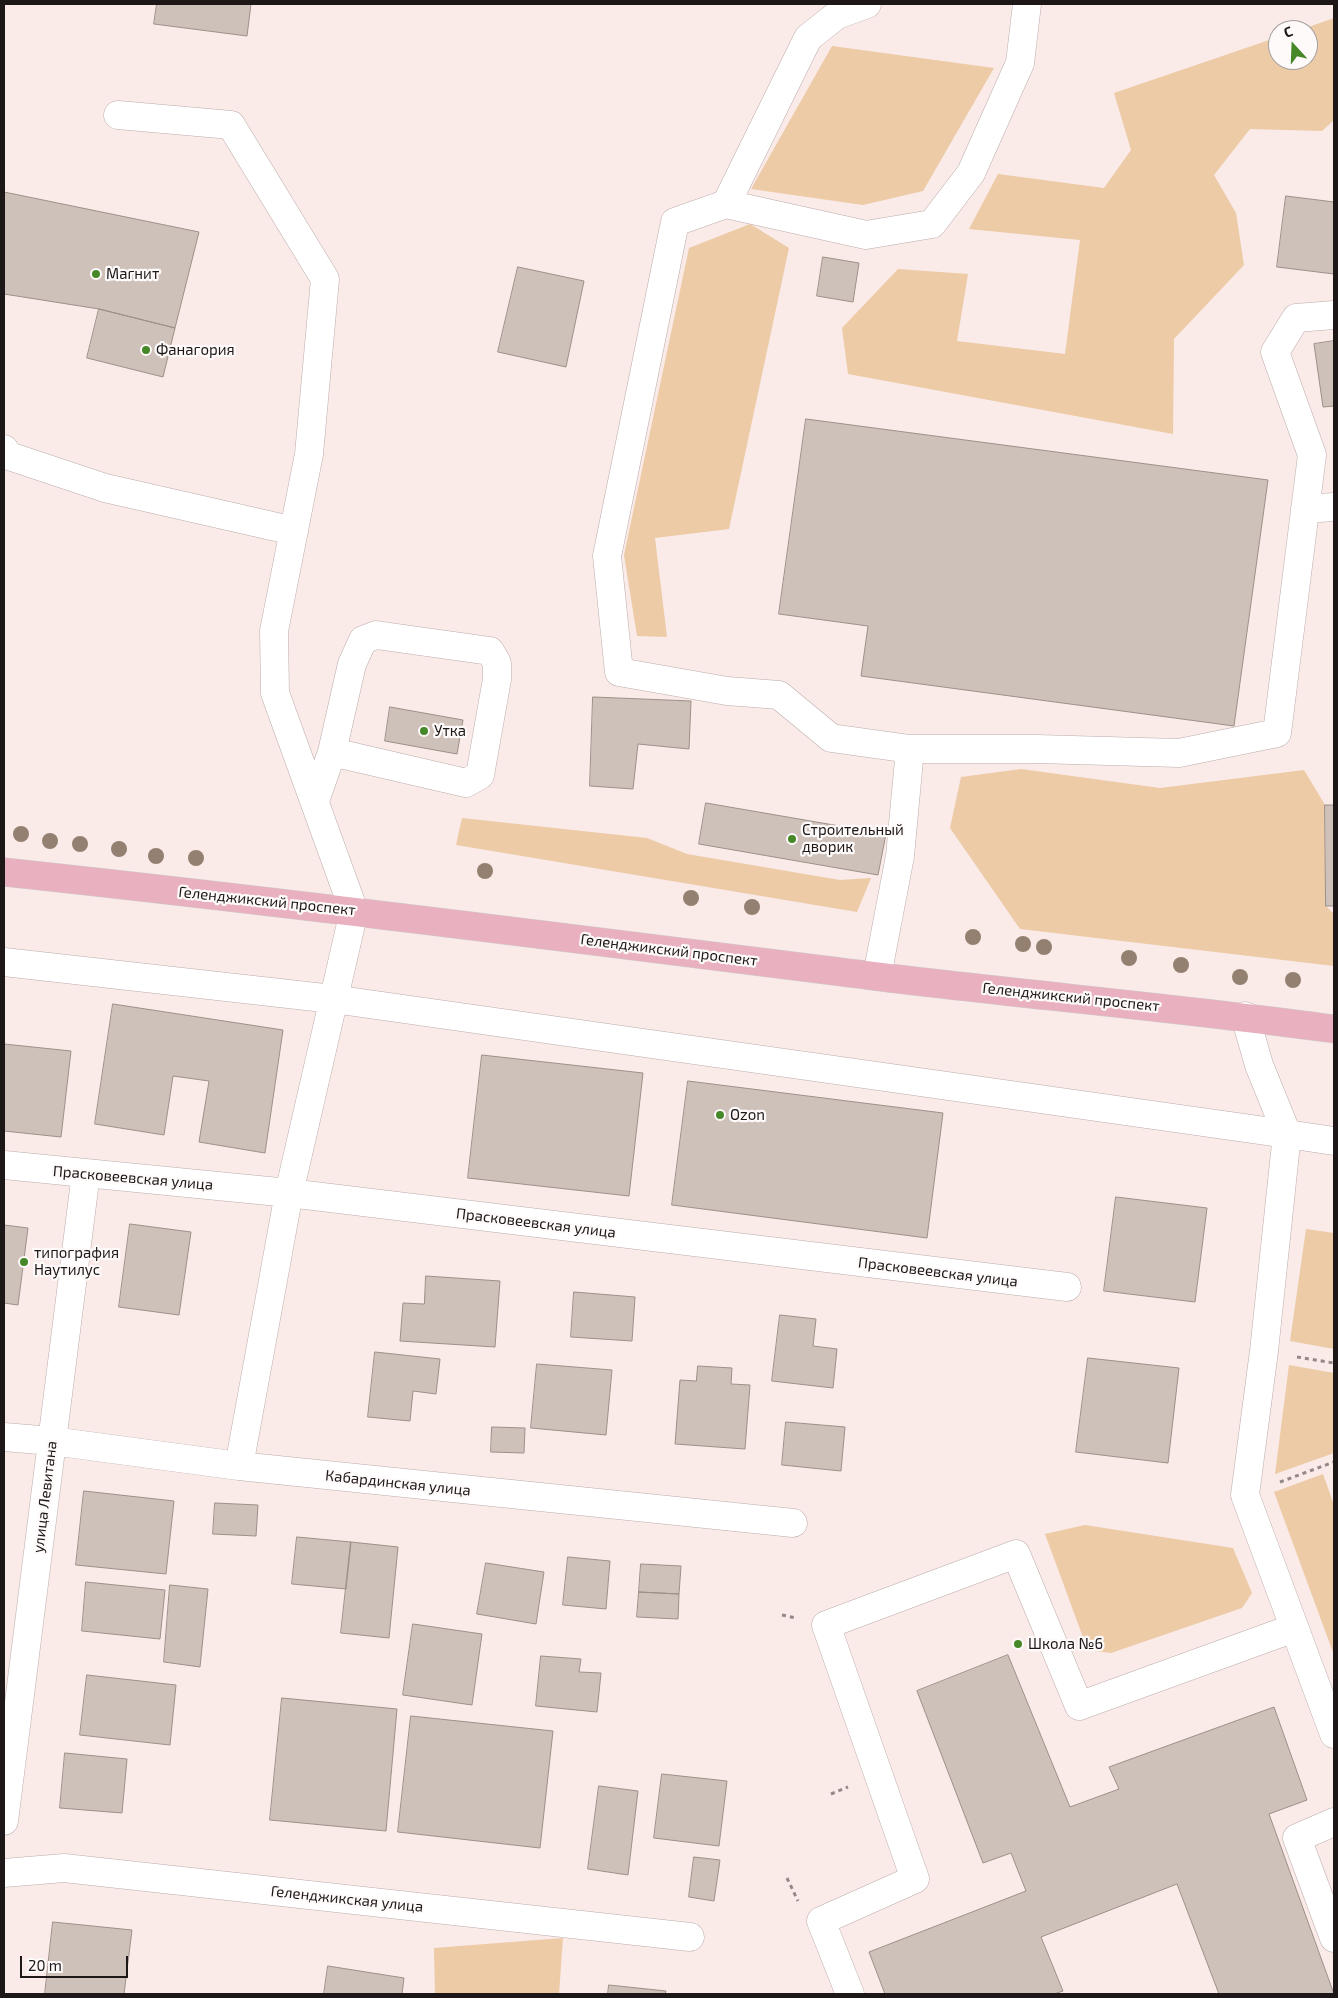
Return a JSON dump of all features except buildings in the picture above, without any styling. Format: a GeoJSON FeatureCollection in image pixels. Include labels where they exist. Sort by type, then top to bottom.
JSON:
{"type":"FeatureCollection","features":[{"type":"Feature","properties":{"kind":"main road","name":"Геленджикский проспект"},"geometry":{"type":"LineString","coordinates":[[4,872],[354,910],[877,976],[1245,1016],[1334,1029]]}},
{"type":"Feature","properties":{"kind":"street"},"geometry":{"type":"LineString","coordinates":[[726,204],[808,38],[837,15],[866,4]]}},
{"type":"Feature","properties":{"kind":"street"},"geometry":{"type":"LineString","coordinates":[[1028,4],[1020,63],[971,173],[932,224],[866,235],[726,204],[675,222],[607,556],[619,672],[727,691],[779,695],[831,738],[910,749],[1037,749],[1179,754],[1277,733],[1305,509],[1323,454],[1275,352],[1296,318],[1334,315]]}},
{"type":"Feature","properties":{"kind":"street"},"geometry":{"type":"LineString","coordinates":[[118,115],[231,125],[325,279],[309,454],[274,631],[275,693],[354,910],[289,1193],[239,1466]]}},
{"type":"Feature","properties":{"kind":"street"},"geometry":{"type":"LineString","coordinates":[[4,449],[9,456],[105,488],[294,531]]}},
{"type":"Feature","properties":{"kind":"street"},"geometry":{"type":"LineString","coordinates":[[1305,509],[1334,506]]}},
{"type":"Feature","properties":{"kind":"street"},"geometry":{"type":"LineString","coordinates":[[315,801],[332,752],[352,664],[363,640],[376,635],[490,651],[497,663],[497,679],[480,775],[466,783],[332,752]]}},
{"type":"Feature","properties":{"kind":"street"},"geometry":{"type":"LineString","coordinates":[[877,976],[900,856],[910,749]]}},
{"type":"Feature","properties":{"kind":"street"},"geometry":{"type":"LineString","coordinates":[[4,962],[333,999],[1334,1141]]}},
{"type":"Feature","properties":{"kind":"street"},"geometry":{"type":"LineString","coordinates":[[1245,1016],[1260,1066],[1287,1134],[1264,1351],[1244,1495],[1334,1734]]}},
{"type":"Feature","properties":{"kind":"street","name":"Прасковеевская улица"},"geometry":{"type":"LineString","coordinates":[[4,1165],[289,1193],[1067,1287]]}},
{"type":"Feature","properties":{"kind":"street","name":"улица Левитана"},"geometry":{"type":"LineString","coordinates":[[4,1821],[86,1173]]}},
{"type":"Feature","properties":{"kind":"street","name":"Кабардинская улица"},"geometry":{"type":"LineString","coordinates":[[4,1437],[52,1441],[239,1466],[793,1523]]}},
{"type":"Feature","properties":{"kind":"street"},"geometry":{"type":"LineString","coordinates":[[850,1994],[821,1920],[915,1879],[826,1625],[1016,1554],[1079,1706],[1294,1628]]}},
{"type":"Feature","properties":{"kind":"street"},"geometry":{"type":"LineString","coordinates":[[1334,1822],[1297,1838],[1334,1938]]}},
{"type":"Feature","properties":{"kind":"street","name":"Геленджикская улица"},"geometry":{"type":"LineString","coordinates":[[4,1873],[64,1868],[690,1936]]}},
{"type":"Feature","properties":{"kind":"path"},"geometry":{"type":"LineString","coordinates":[[1264,1351],[1334,1363]]}},
{"type":"Feature","properties":{"kind":"path"},"geometry":{"type":"LineString","coordinates":[[1244,1495],[1334,1462]]}},
{"type":"Feature","properties":{"kind":"shaded area"},"geometry":{"type":"Polygon","coordinates":[[[1334,18],[1334,120],[1322,131],[1250,129],[1214,175],[1236,213],[1244,265],[1174,339],[1173,434],[848,374],[842,328],[898,269],[968,274],[957,341],[1065,354],[1080,240],[969,229],[998,174],[1104,188],[1131,150],[1114,93],[1268,40],[1268,70],[1318,70],[1318,24],[1334,18]]]}},
{"type":"Feature","properties":{"kind":"shaded area"},"geometry":{"type":"Polygon","coordinates":[[[832,46],[994,68],[923,191],[863,205],[751,189],[832,46]]]}},
{"type":"Feature","properties":{"kind":"shaded area"},"geometry":{"type":"Polygon","coordinates":[[[750,224],[789,248],[729,529],[655,538],[667,637],[637,636],[624,555],[689,248],[750,224]]]}},
{"type":"Feature","properties":{"kind":"shaded area"},"geometry":{"type":"Polygon","coordinates":[[[1021,769],[1160,788],[1304,770],[1325,805],[1326,906],[1334,914],[1334,966],[1020,929],[950,828],[961,777],[1021,769]]]}},
{"type":"Feature","properties":{"kind":"shaded area"},"geometry":{"type":"Polygon","coordinates":[[[462,818],[647,838],[687,854],[840,880],[871,878],[857,912],[456,845],[462,818]]]}},
{"type":"Feature","properties":{"kind":"shaded area"},"geometry":{"type":"Polygon","coordinates":[[[1306,1229],[1334,1233],[1334,1349],[1290,1341],[1306,1229]]]}},
{"type":"Feature","properties":{"kind":"shaded area"},"geometry":{"type":"Polygon","coordinates":[[[1289,1365],[1334,1373],[1334,1453],[1275,1474],[1289,1365]]]}},
{"type":"Feature","properties":{"kind":"shaded area"},"geometry":{"type":"Polygon","coordinates":[[[1323,1474],[1334,1505],[1334,1655],[1274,1492],[1323,1474]]]}},
{"type":"Feature","properties":{"kind":"shaded area"},"geometry":{"type":"Polygon","coordinates":[[[1085,1525],[1233,1548],[1252,1593],[1242,1608],[1111,1653],[1096,1651],[1084,1640],[1045,1534],[1085,1525]]]}},
{"type":"Feature","properties":{"kind":"shaded area"},"geometry":{"type":"Polygon","coordinates":[[[563,1938],[559,1994],[435,1994],[434,1948],[563,1938]]]}},
{"type":"Feature","properties":{"kind":"place","name":"Магнит"},"geometry":{"type":"Point","coordinates":[96,274]}},
{"type":"Feature","properties":{"kind":"place","name":"Фанагория"},"geometry":{"type":"Point","coordinates":[146,350]}},
{"type":"Feature","properties":{"kind":"place","name":"Утка"},"geometry":{"type":"Point","coordinates":[424,731]}},
{"type":"Feature","properties":{"kind":"place","name":"Строительный дворик"},"geometry":{"type":"Point","coordinates":[792,839]}},
{"type":"Feature","properties":{"kind":"place","name":"Ozon"},"geometry":{"type":"Point","coordinates":[720,1115]}},
{"type":"Feature","properties":{"kind":"place","name":"типография Наутилус"},"geometry":{"type":"Point","coordinates":[24,1262]}},
{"type":"Feature","properties":{"kind":"place","name":"Школа №6"},"geometry":{"type":"Point","coordinates":[1018,1644]}}]}
